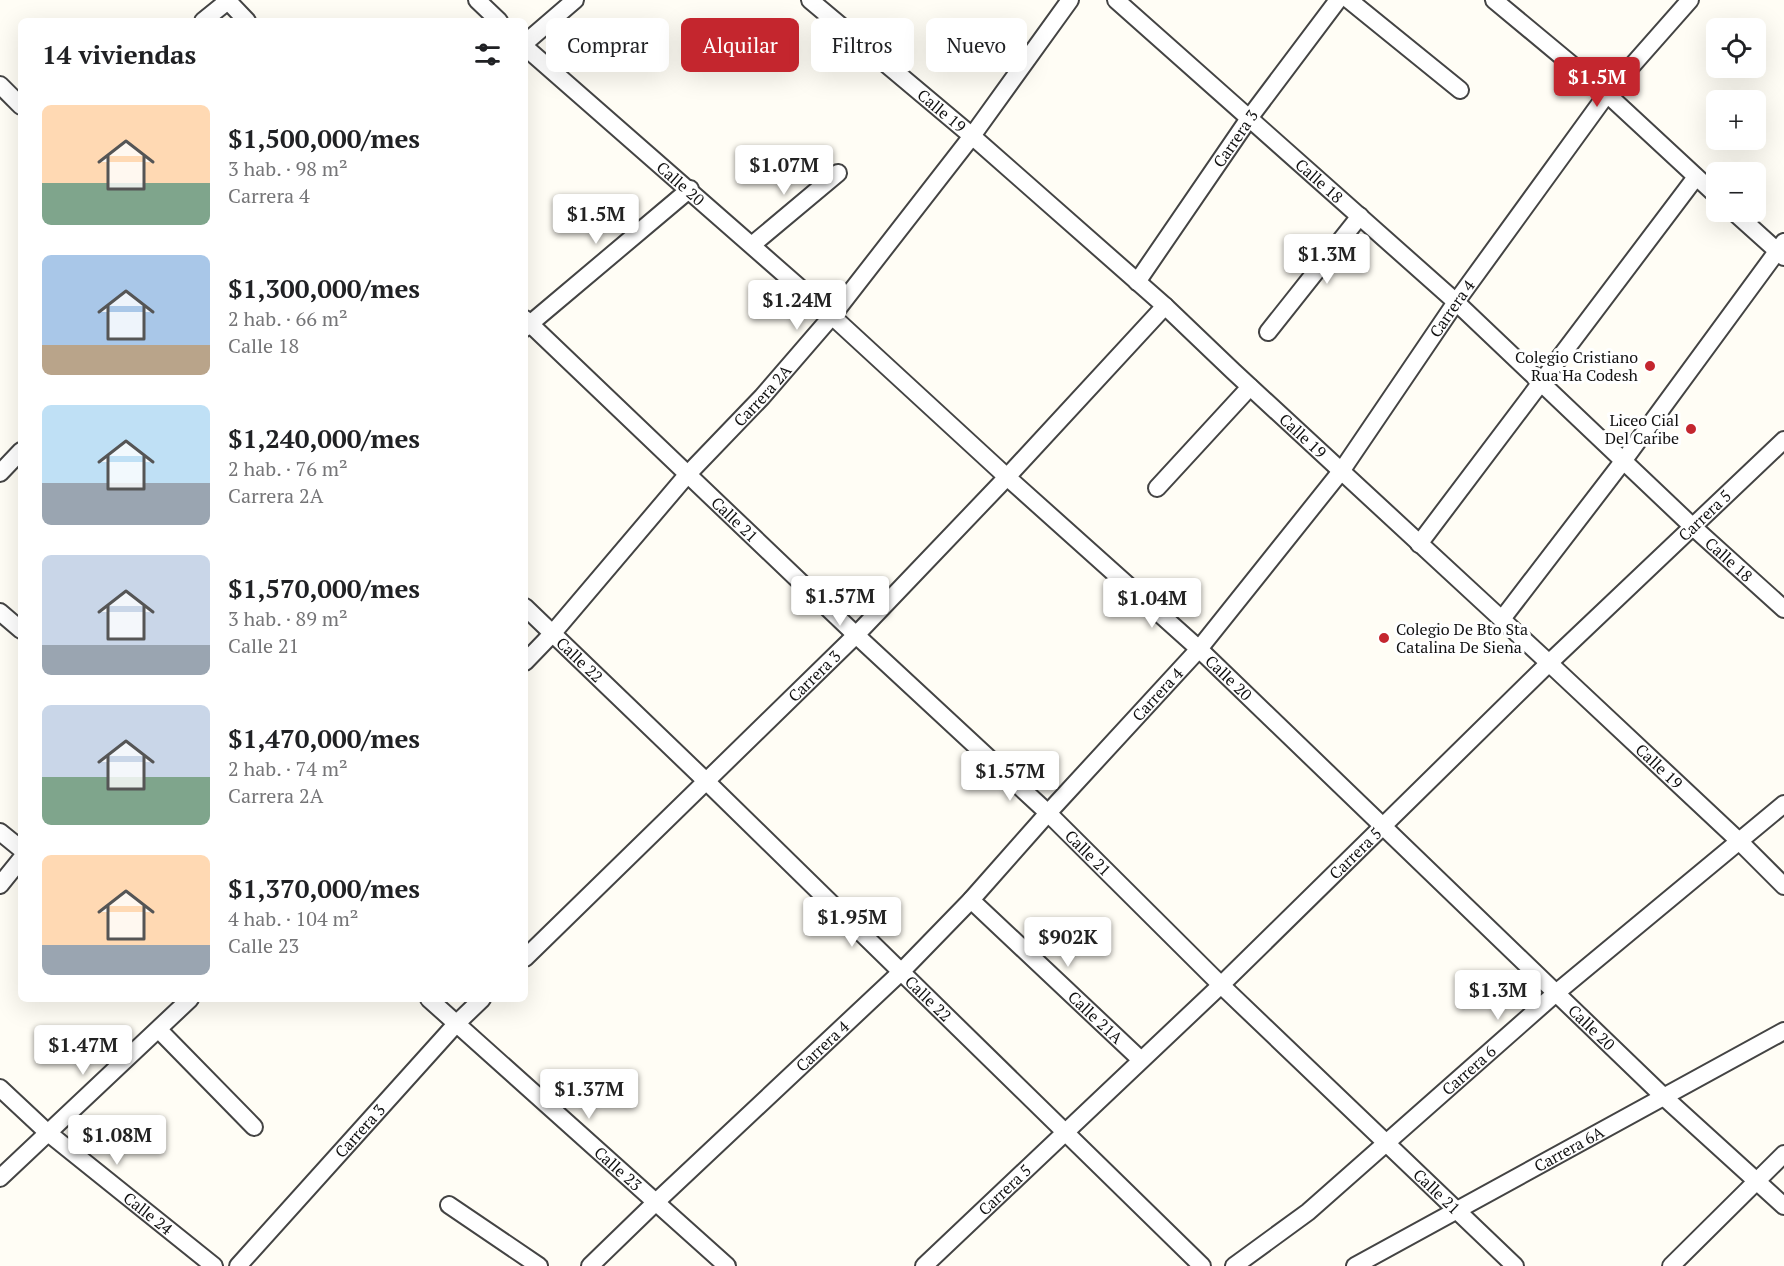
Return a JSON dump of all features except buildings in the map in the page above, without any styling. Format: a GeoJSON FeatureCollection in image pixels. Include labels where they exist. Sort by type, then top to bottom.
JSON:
{"type":"FeatureCollection","features":[{"type":"Feature","properties":{"kind":"street"},"geometry":{"type":"LineString","coordinates":[[207,18],[228,0],[244,18]]}},
{"type":"Feature","properties":{"kind":"street"},"geometry":{"type":"LineString","coordinates":[[477,0],[496,18]]}},
{"type":"Feature","properties":{"kind":"street"},"geometry":{"type":"LineString","coordinates":[[528,42],[575,0]]}},
{"type":"Feature","properties":{"kind":"street","name":"Calle 19"},"geometry":{"type":"LineString","coordinates":[[810,0],[972,136],[1165,306],[1549,663],[1784,886]]}},
{"type":"Feature","properties":{"kind":"street","name":"Carrera 2A"},"geometry":{"type":"LineString","coordinates":[[528,659],[552,634],[687,474],[762,397],[832,316],[972,136],[1070,0]]}},
{"type":"Feature","properties":{"kind":"street","name":"Calle 18"},"geometry":{"type":"LineString","coordinates":[[1116,0],[1456,302],[1692,526],[1784,609]]}},
{"type":"Feature","properties":{"kind":"street","name":"Carrera 3"},"geometry":{"type":"LineString","coordinates":[[1137,282],[1250,117],[1338,0]]}},
{"type":"Feature","properties":{"kind":"street"},"geometry":{"type":"LineString","coordinates":[[1349,0],[1460,90]]}},
{"type":"Feature","properties":{"kind":"street"},"geometry":{"type":"LineString","coordinates":[[1494,0],[1607,94],[1706,186]]}},
{"type":"Feature","properties":{"kind":"street","name":"Carrera 4"},"geometry":{"type":"LineString","coordinates":[[590,1266],[901,972],[971,900],[1199,649],[1342,470],[1456,302],[1607,94],[1690,0]]}},
{"type":"Feature","properties":{"kind":"street","name":"Calle 20"},"geometry":{"type":"LineString","coordinates":[[528,48],[832,316],[1199,649],[1664,1096],[1784,1206]]}},
{"type":"Feature","properties":{"kind":"street"},"geometry":{"type":"LineString","coordinates":[[0,85],[18,103]]}},
{"type":"Feature","properties":{"kind":"street"},"geometry":{"type":"LineString","coordinates":[[752,245],[838,173]]}},
{"type":"Feature","properties":{"kind":"street"},"geometry":{"type":"LineString","coordinates":[[1419,544],[1695,177]]}},
{"type":"Feature","properties":{"kind":"street"},"geometry":{"type":"LineString","coordinates":[[528,322],[690,189]]}},
{"type":"Feature","properties":{"kind":"street"},"geometry":{"type":"LineString","coordinates":[[1268,332],[1360,216]]}},
{"type":"Feature","properties":{"kind":"street"},"geometry":{"type":"LineString","coordinates":[[1502,619],[1782,250],[1747,222]]}},
{"type":"Feature","properties":{"kind":"street","name":"Carrera 3"},"geometry":{"type":"LineString","coordinates":[[528,955],[856,635],[1007,477],[1165,306]]}},
{"type":"Feature","properties":{"kind":"street","name":"Calle 21"},"geometry":{"type":"LineString","coordinates":[[528,326],[1048,813],[1221,985],[1515,1266]]}},
{"type":"Feature","properties":{"kind":"street"},"geometry":{"type":"LineString","coordinates":[[1157,488],[1250,387]]}},
{"type":"Feature","properties":{"kind":"street","name":"Carrera 5"},"geometry":{"type":"LineString","coordinates":[[924,1266],[1221,985],[1549,663],[1784,440]]}},
{"type":"Feature","properties":{"kind":"street"},"geometry":{"type":"LineString","coordinates":[[0,473],[18,454]]}},
{"type":"Feature","properties":{"kind":"street","name":"Calle 22"},"geometry":{"type":"LineString","coordinates":[[528,610],[1202,1266]]}},
{"type":"Feature","properties":{"kind":"street"},"geometry":{"type":"LineString","coordinates":[[0,612],[18,627]]}},
{"type":"Feature","properties":{"kind":"street","name":"Carrera 6"},"geometry":{"type":"LineString","coordinates":[[1234,1266],[1308,1212],[1556,993],[1784,804]]}},
{"type":"Feature","properties":{"kind":"street"},"geometry":{"type":"LineString","coordinates":[[0,832],[18,847]]}},
{"type":"Feature","properties":{"kind":"street"},"geometry":{"type":"LineString","coordinates":[[0,885],[18,863]]}},
{"type":"Feature","properties":{"kind":"street","name":"Calle 21A"},"geometry":{"type":"LineString","coordinates":[[971,900],[1141,1060]]}},
{"type":"Feature","properties":{"kind":"street"},"geometry":{"type":"LineString","coordinates":[[0,1178],[187,1002]]}},
{"type":"Feature","properties":{"kind":"street","name":"Calle 23"},"geometry":{"type":"LineString","coordinates":[[432,1002],[727,1266]]}},
{"type":"Feature","properties":{"kind":"street","name":"Carrera 3"},"geometry":{"type":"LineString","coordinates":[[238,1266],[456,1024],[479,1002]]}},
{"type":"Feature","properties":{"kind":"street"},"geometry":{"type":"LineString","coordinates":[[159,1030],[254,1127]]}},
{"type":"Feature","properties":{"kind":"street","name":"Carrera 6A"},"geometry":{"type":"LineString","coordinates":[[1355,1266],[1784,1031]]}},
{"type":"Feature","properties":{"kind":"street","name":"Calle 24"},"geometry":{"type":"LineString","coordinates":[[0,1088],[47,1132],[214,1266]]}},
{"type":"Feature","properties":{"kind":"street"},"geometry":{"type":"LineString","coordinates":[[1671,1266],[1784,1154]]}},
{"type":"Feature","properties":{"kind":"street"},"geometry":{"type":"LineString","coordinates":[[449,1205],[538,1266]]}},
{"type":"Feature","properties":{"kind":"place","name":"Colegio Cristiano Rua Ha Codesh"},"geometry":{"type":"Point","coordinates":[1650,366]}},
{"type":"Feature","properties":{"kind":"place","name":"Liceo Cial Del Caribe"},"geometry":{"type":"Point","coordinates":[1691,429]}},
{"type":"Feature","properties":{"kind":"place","name":"Colegio De Bto Sta Catalina De Siena"},"geometry":{"type":"Point","coordinates":[1384,638]}}]}
